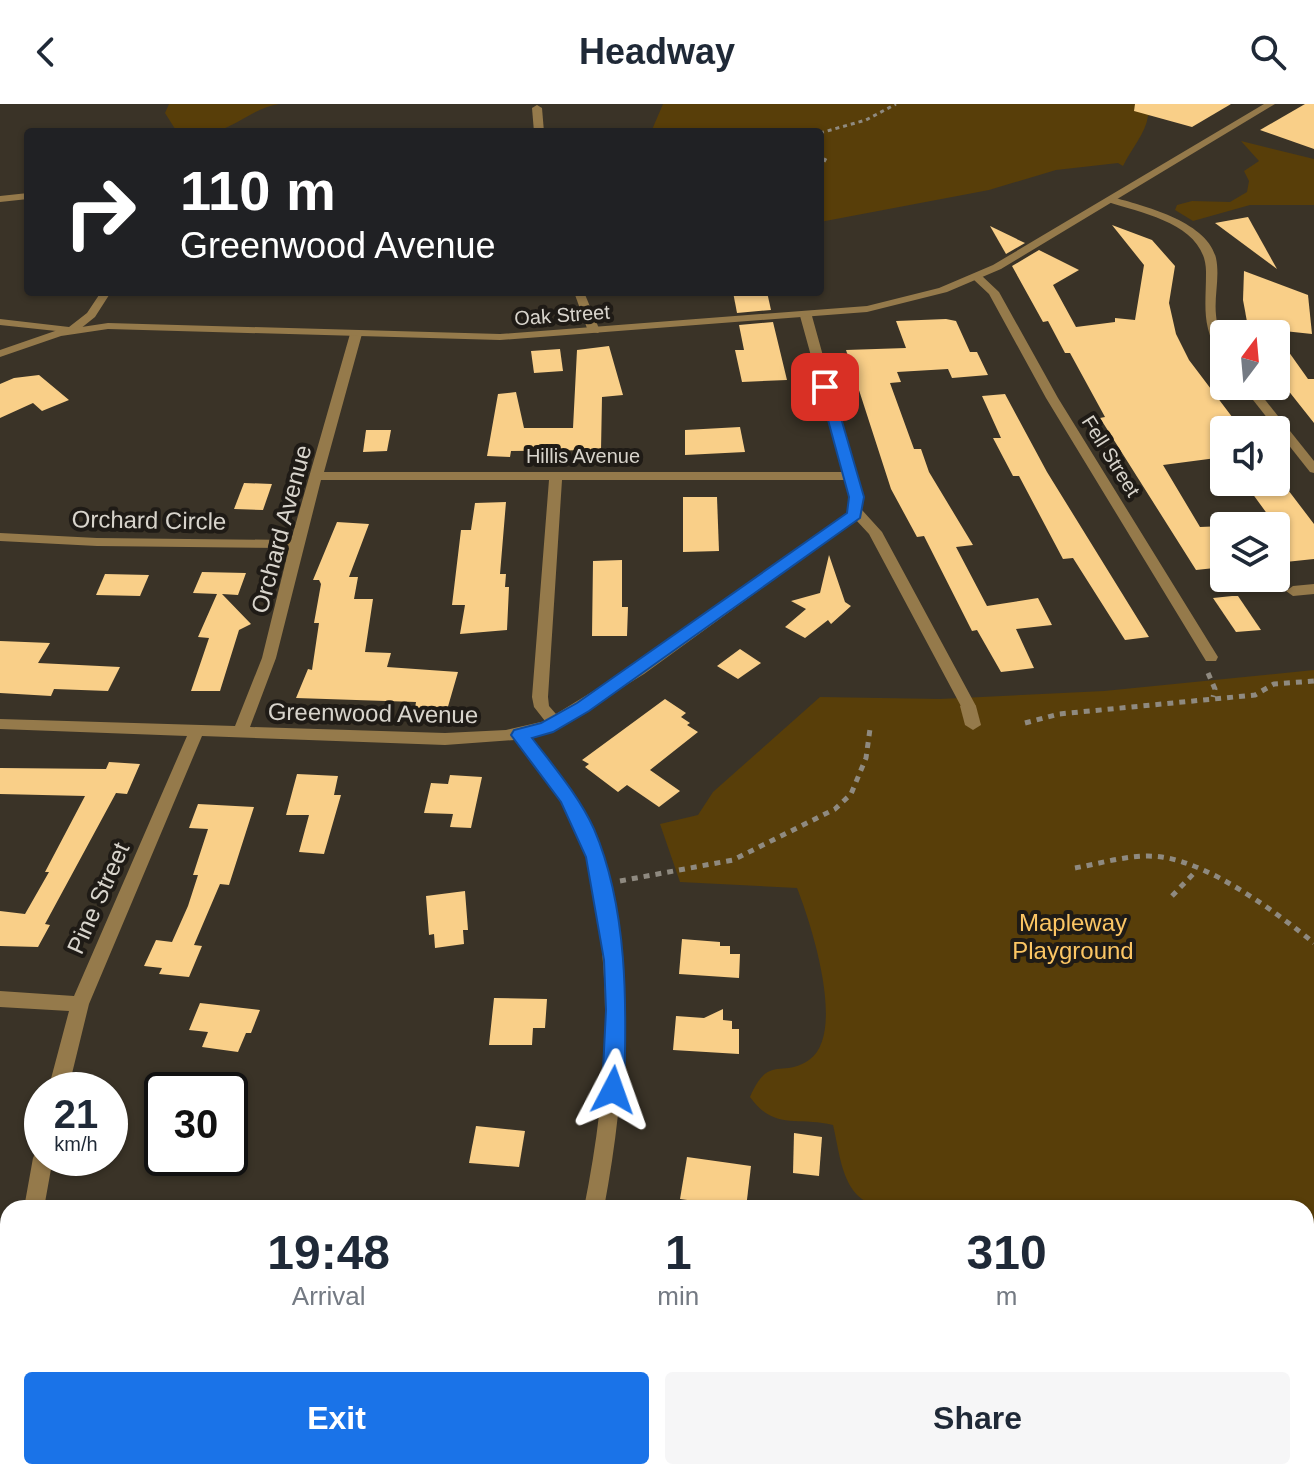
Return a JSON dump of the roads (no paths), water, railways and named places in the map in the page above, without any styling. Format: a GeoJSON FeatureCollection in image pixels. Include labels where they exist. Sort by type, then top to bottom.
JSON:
{"type":"FeatureCollection","features":[{"type":"Feature","properties":{"kind":"street","name":"Oak Street"},"geometry":{"type":"LineString","coordinates":[[0,354],[71,331],[132,325],[482,337],[806,316],[891,305],[977,277],[1016,257],[1270,104]]}},
{"type":"Feature","properties":{"kind":"street"},"geometry":{"type":"LineString","coordinates":[[537,108],[539,128]]}},
{"type":"Feature","properties":{"kind":"street"},"geometry":{"type":"LineString","coordinates":[[0,199],[24,196]]}},
{"type":"Feature","properties":{"kind":"street"},"geometry":{"type":"LineString","coordinates":[[1112,200],[1174,223],[1194,235],[1205,248],[1212,263],[1210,320]]}},
{"type":"Feature","properties":{"kind":"street","name":"Fell Street"},"geometry":{"type":"LineString","coordinates":[[977,277],[994,292],[1052,398],[1211,657]]}},
{"type":"Feature","properties":{"kind":"street"},"geometry":{"type":"LineString","coordinates":[[0,322],[71,331],[91,315],[103,296]]}},
{"type":"Feature","properties":{"kind":"street"},"geometry":{"type":"LineString","coordinates":[[581,296],[594,331]]}},
{"type":"Feature","properties":{"kind":"street"},"geometry":{"type":"LineString","coordinates":[[806,316],[857,500],[856,512],[875,532],[968,706],[973,725]]}},
{"type":"Feature","properties":{"kind":"street","name":"Orchard Avenue"},"geometry":{"type":"LineString","coordinates":[[240,732],[269,658],[297,544],[356,334]]}},
{"type":"Feature","properties":{"kind":"street"},"geometry":{"type":"LineString","coordinates":[[1259,400],[1314,469]]}},
{"type":"Feature","properties":{"kind":"street","name":"Hillis Avenue"},"geometry":{"type":"LineString","coordinates":[[317,476],[849,476]]}},
{"type":"Feature","properties":{"kind":"street"},"geometry":{"type":"LineString","coordinates":[[554,723],[542,707],[540,697],[556,476]]}},
{"type":"Feature","properties":{"kind":"street","name":"Greenwood Avenue"},"geometry":{"type":"LineString","coordinates":[[0,724],[445,739],[520,735],[554,723],[639,670],[843,525],[856,512]]}},
{"type":"Feature","properties":{"kind":"street","name":"Orchard Circle"},"geometry":{"type":"LineString","coordinates":[[0,537],[97,542],[297,544]]}},
{"type":"Feature","properties":{"kind":"street"},"geometry":{"type":"LineString","coordinates":[[1293,591],[1314,589]]}},
{"type":"Feature","properties":{"kind":"street","name":"Pine Street"},"geometry":{"type":"LineString","coordinates":[[63,1072],[80,1004],[197,730]]}},
{"type":"Feature","properties":{"kind":"street"},"geometry":{"type":"LineString","coordinates":[[520,735],[567,798],[584,827],[601,884],[614,960],[617,1010],[611,1117],[595,1200]]}},
{"type":"Feature","properties":{"kind":"street"},"geometry":{"type":"LineString","coordinates":[[0,999],[80,1004]]}},
{"type":"Feature","properties":{"kind":"street"},"geometry":{"type":"LineString","coordinates":[[35,1200],[40,1176]]}},
{"type":"Feature","properties":{"kind":"park label","name":"Mapleway Playground"},"geometry":{"type":"Point","coordinates":[1073,936]}}]}
